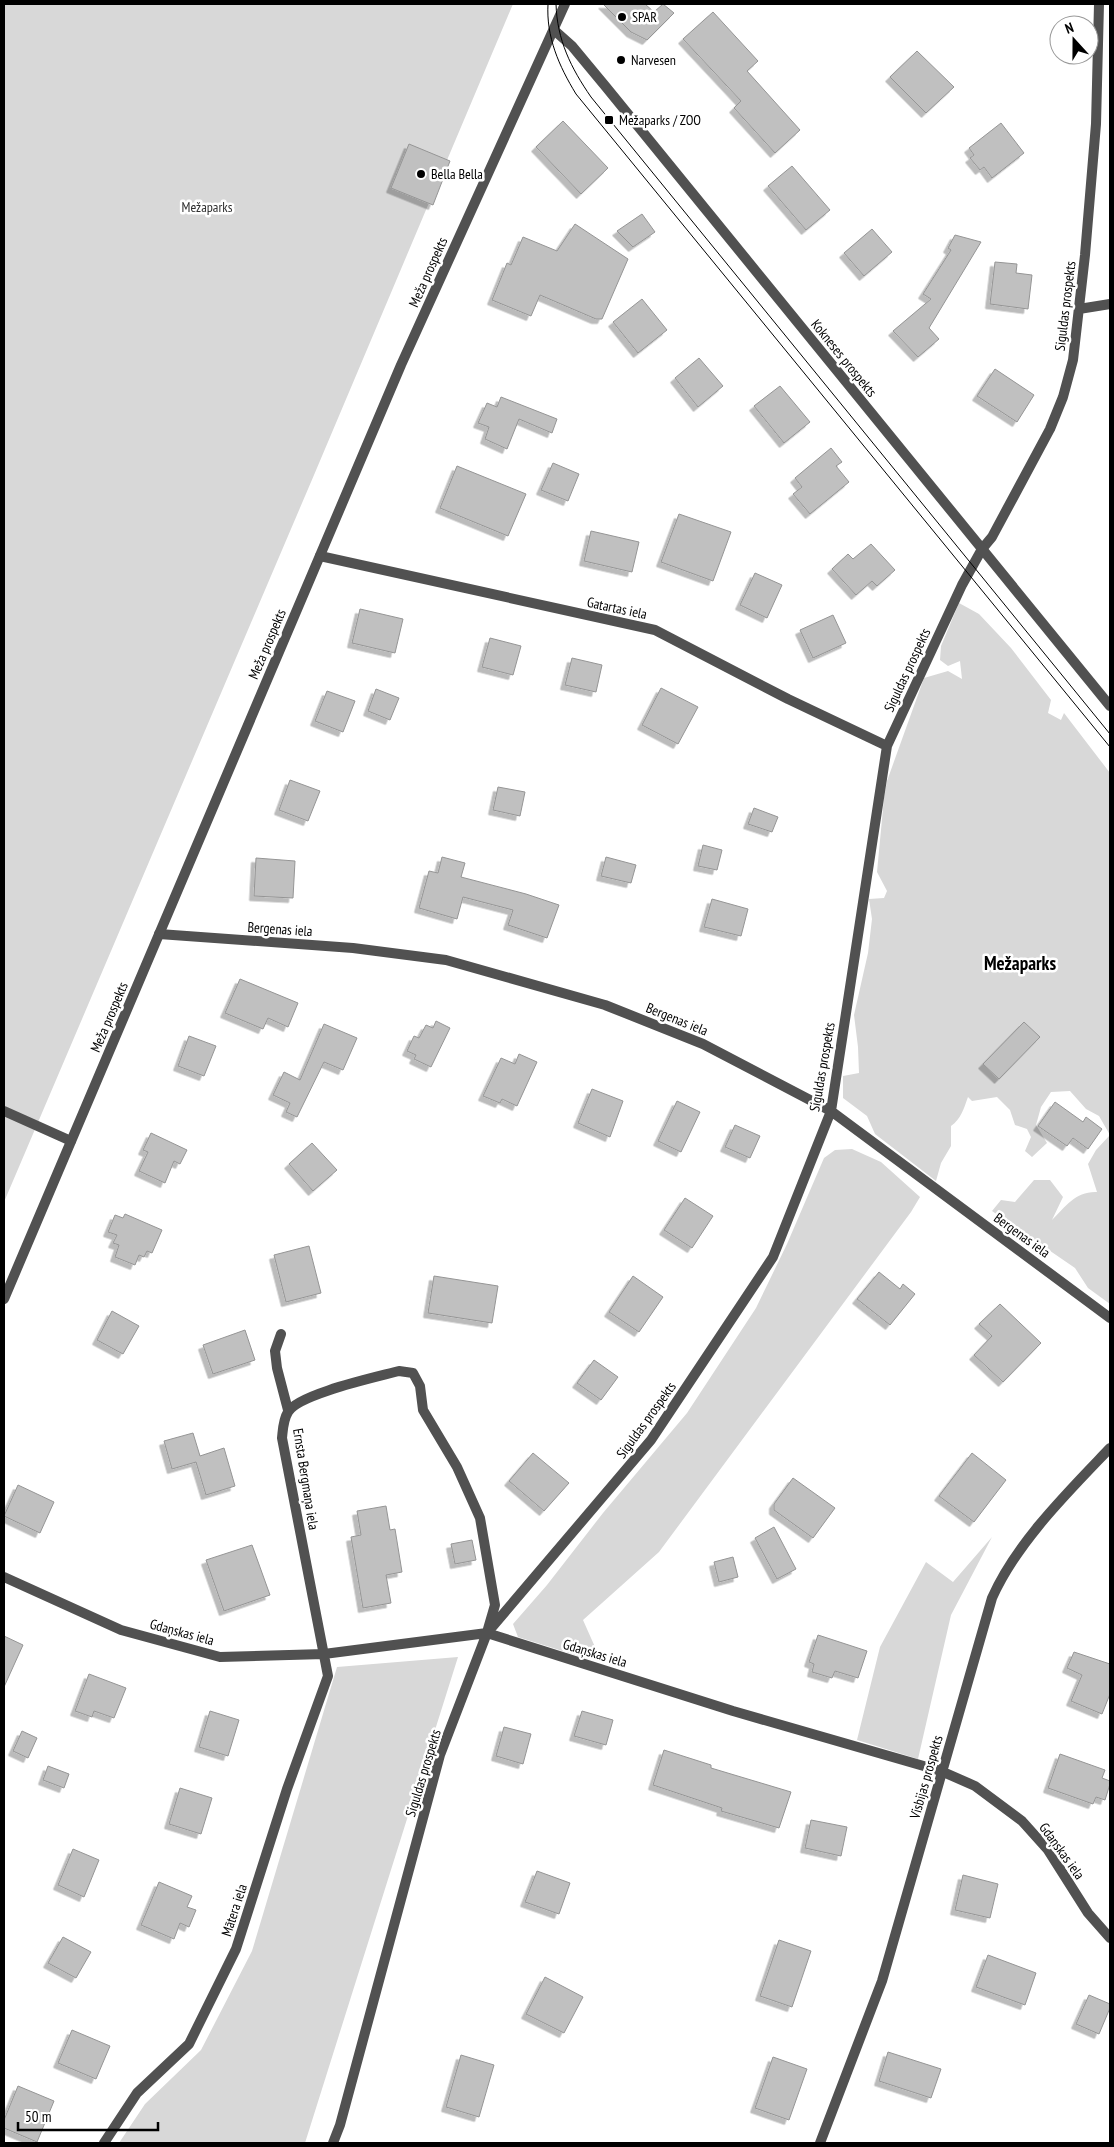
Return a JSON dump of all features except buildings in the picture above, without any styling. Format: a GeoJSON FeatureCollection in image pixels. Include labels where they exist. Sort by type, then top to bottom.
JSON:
{"type":"FeatureCollection","features":[{"type":"Feature","properties":{"kind":"street","name":"Meža prospekts"},"geometry":{"type":"LineString","coordinates":[[4,1299],[401,365],[566,4]]}},
{"type":"Feature","properties":{"kind":"street","name":"Siguldas prospekts"},"geometry":{"type":"LineString","coordinates":[[333,2143],[440,1755],[487,1633],[651,1440],[773,1257],[831,1111],[888,746],[962,585],[982,549],[992,537],[1053,422],[1063,397],[1072,360],[1079,309],[1096,124],[1099,4]]}},
{"type":"Feature","properties":{"kind":"street","name":"Kokneses prospekts"},"geometry":{"type":"LineString","coordinates":[[554,30],[572,46],[606,87],[1110,706]]}},
{"type":"Feature","properties":{"kind":"street"},"geometry":{"type":"LineString","coordinates":[[1079,309],[1110,304]]}},
{"type":"Feature","properties":{"kind":"street","name":"Gatartas iela"},"geometry":{"type":"LineString","coordinates":[[320,556],[655,630],[788,699],[888,746]]}},
{"type":"Feature","properties":{"kind":"street","name":"Bergenas iela"},"geometry":{"type":"LineString","coordinates":[[159,934],[354,948],[446,960],[613,1008],[703,1044],[831,1111],[1110,1318]]}},
{"type":"Feature","properties":{"kind":"street"},"geometry":{"type":"LineString","coordinates":[[4,1111],[71,1141]]}},
{"type":"Feature","properties":{"kind":"street"},"geometry":{"type":"LineString","coordinates":[[281,1334],[275,1351],[277,1368],[288,1410]]}},
{"type":"Feature","properties":{"kind":"street","name":"Ernsta Bergmaņa iela"},"geometry":{"type":"LineString","coordinates":[[324,1654],[282,1438],[283,1423],[288,1410],[304,1399],[399,1371],[412,1373],[420,1386],[423,1410],[457,1467],[480,1518],[495,1605],[487,1633]]}},
{"type":"Feature","properties":{"kind":"street","name":"Visbijas prospekts"},"geometry":{"type":"LineString","coordinates":[[820,2143],[882,1981],[941,1771],[998,1584],[1020,1551],[1066,1495],[1110,1448]]}},
{"type":"Feature","properties":{"kind":"street","name":"Gdaņskas iela"},"geometry":{"type":"LineString","coordinates":[[4,1577],[121,1630],[220,1657],[324,1654],[487,1633],[733,1711],[941,1771],[975,1786],[1022,1821],[1048,1850],[1088,1913],[1110,1938]]}},
{"type":"Feature","properties":{"kind":"street","name":"Mātera iela"},"geometry":{"type":"LineString","coordinates":[[104,2143],[138,2092],[189,2044],[236,1949],[287,1789],[328,1676],[324,1654]]}},
{"type":"Feature","properties":{"kind":"green space","name":"Mežaparks"},"geometry":{"type":"Polygon","coordinates":[[[4,4],[513,4],[4,1202],[4,4]]]}},
{"type":"Feature","properties":{"kind":"green space"},"geometry":{"type":"Polygon","coordinates":[[[959,603],[979,614],[1011,648],[1051,700],[1048,713],[1061,720],[1064,713],[1110,773],[1110,1135],[1099,1116],[1086,1109],[1070,1091],[1051,1092],[1041,1107],[1036,1125],[1047,1143],[1032,1157],[1025,1151],[1031,1137],[1027,1129],[1015,1125],[1010,1110],[997,1097],[972,1101],[968,1097],[960,1117],[951,1126],[951,1146],[941,1163],[936,1181],[875,1134],[867,1116],[843,1098],[843,1076],[859,1073],[854,1015],[868,953],[872,919],[869,899],[884,898],[887,891],[877,872],[887,781],[924,678],[948,671],[962,679],[960,661],[948,666],[940,660],[941,646],[959,603]]]}},
{"type":"Feature","properties":{"kind":"green space"},"geometry":{"type":"Polygon","coordinates":[[[1110,1135],[1110,1304],[1088,1288],[1075,1268],[992,1211],[1001,1200],[1015,1202],[1034,1180],[1050,1180],[1063,1197],[1052,1220],[1072,1200],[1083,1194],[1097,1192],[1088,1164],[1096,1150],[1110,1135]]]}},
{"type":"Feature","properties":{"kind":"green space"},"geometry":{"type":"Polygon","coordinates":[[[852,1149],[881,1162],[920,1197],[911,1212],[659,1552],[583,1620],[595,1647],[588,1659],[518,1637],[513,1624],[687,1413],[756,1308],[787,1244],[824,1158],[835,1150],[852,1149]]]}},
{"type":"Feature","properties":{"kind":"green space"},"geometry":{"type":"Polygon","coordinates":[[[992,1537],[951,1615],[918,1759],[857,1740],[880,1647],[926,1562],[953,1582],[992,1537]]]}},
{"type":"Feature","properties":{"kind":"green space"},"geometry":{"type":"Polygon","coordinates":[[[458,1657],[305,2143],[119,2143],[145,2104],[201,2050],[252,1951],[337,1667],[458,1657]]]}},
{"type":"Feature","properties":{"kind":"tram line"},"geometry":{"type":"LineString","coordinates":[[548,4],[551,40],[564,73],[576,94],[1110,747]]}},
{"type":"Feature","properties":{"kind":"tram line"},"geometry":{"type":"LineString","coordinates":[[556,4],[559,30],[566,53],[591,97],[1110,734]]}},
{"type":"Feature","properties":{"kind":"place","name":"SPAR"},"geometry":{"type":"Point","coordinates":[622,17]}},
{"type":"Feature","properties":{"kind":"place","name":"Narvesen"},"geometry":{"type":"Point","coordinates":[621,60]}},
{"type":"Feature","properties":{"kind":"place","name":"Mežaparks / ZOO"},"geometry":{"type":"Point","coordinates":[609,120]}},
{"type":"Feature","properties":{"kind":"place","name":"Bella Bella"},"geometry":{"type":"Point","coordinates":[421,174]}},
{"type":"Feature","properties":{"kind":"district","name":"Mežaparks"},"geometry":{"type":"Point","coordinates":[1020,963]}}]}
